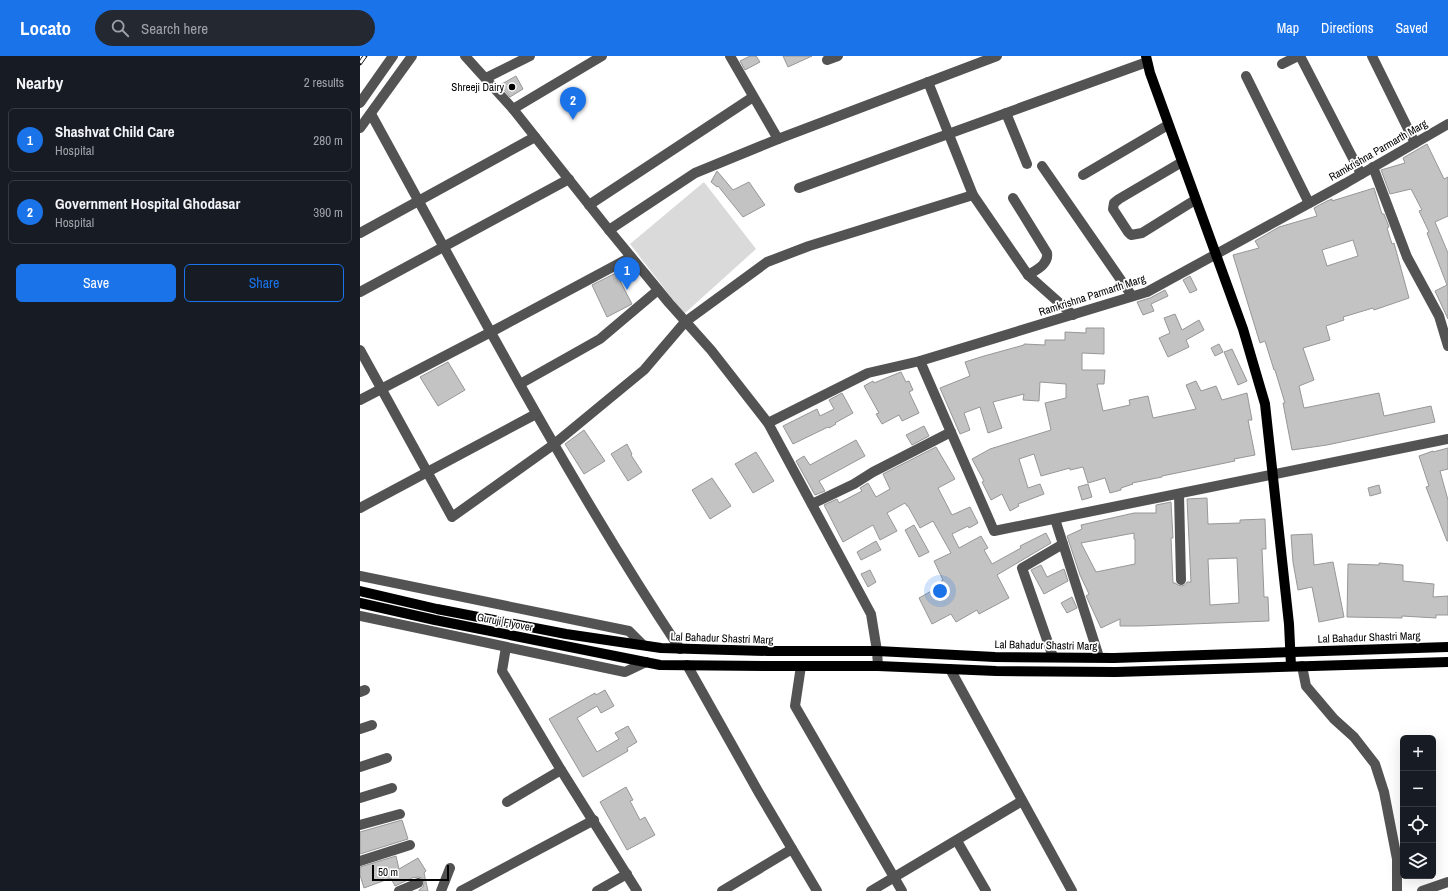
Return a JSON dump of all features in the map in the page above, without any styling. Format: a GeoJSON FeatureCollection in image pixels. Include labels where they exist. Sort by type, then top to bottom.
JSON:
{"type":"FeatureCollection","features":[{"type":"Feature","properties":{"kind":"main road"},"geometry":{"type":"LineString","coordinates":[[1146,59],[1168,125],[1243,329],[1265,404],[1274,475],[1289,624],[1291,666]]}},
{"type":"Feature","properties":{"kind":"main road","name":"Guruji Flyover"},"geometry":{"type":"LineString","coordinates":[[360,591],[445,610],[566,634],[643,645]]}},
{"type":"Feature","properties":{"kind":"main road","name":"Guruji Flyover"},"geometry":{"type":"LineString","coordinates":[[360,603],[435,620],[646,662]]}},
{"type":"Feature","properties":{"kind":"main road","name":"Lal Bahadur Shastri Marg"},"geometry":{"type":"LineString","coordinates":[[643,645],[680,649],[768,652],[877,651],[995,657],[1098,658],[1448,647]]}},
{"type":"Feature","properties":{"kind":"main road"},"geometry":{"type":"LineString","coordinates":[[646,662],[660,665],[878,666],[996,672],[1116,672],[1448,662]]}},
{"type":"Feature","properties":{"kind":"street"},"geometry":{"type":"LineString","coordinates":[[360,103],[393,56]]}},
{"type":"Feature","properties":{"kind":"street"},"geometry":{"type":"LineString","coordinates":[[360,128],[412,56]]}},
{"type":"Feature","properties":{"kind":"street"},"geometry":{"type":"LineString","coordinates":[[464,56],[486,78],[513,109],[658,290],[711,350],[768,423],[871,614],[878,666]]}},
{"type":"Feature","properties":{"kind":"street"},"geometry":{"type":"LineString","coordinates":[[513,109],[602,56]]}},
{"type":"Feature","properties":{"kind":"street"},"geometry":{"type":"LineString","coordinates":[[730,56],[778,139]]}},
{"type":"Feature","properties":{"kind":"street"},"geometry":{"type":"LineString","coordinates":[[827,60],[838,56]]}},
{"type":"Feature","properties":{"kind":"street"},"geometry":{"type":"LineString","coordinates":[[609,230],[695,173],[778,139],[997,56]]}},
{"type":"Feature","properties":{"kind":"street"},"geometry":{"type":"LineString","coordinates":[[1282,64],[1299,56],[1361,174]]}},
{"type":"Feature","properties":{"kind":"street"},"geometry":{"type":"LineString","coordinates":[[1372,56],[1415,143]]}},
{"type":"Feature","properties":{"kind":"street"},"geometry":{"type":"LineString","coordinates":[[486,78],[527,57]]}},
{"type":"Feature","properties":{"kind":"street"},"geometry":{"type":"LineString","coordinates":[[799,188],[1006,113],[1146,59]]}},
{"type":"Feature","properties":{"kind":"street"},"geometry":{"type":"LineString","coordinates":[[1246,76],[1309,203]]}},
{"type":"Feature","properties":{"kind":"street"},"geometry":{"type":"LineString","coordinates":[[928,82],[973,194],[1028,275],[1073,314]]}},
{"type":"Feature","properties":{"kind":"street"},"geometry":{"type":"LineString","coordinates":[[589,205],[753,97]]}},
{"type":"Feature","properties":{"kind":"street"},"geometry":{"type":"LineString","coordinates":[[1006,113],[1027,164]]}},
{"type":"Feature","properties":{"kind":"street"},"geometry":{"type":"LineString","coordinates":[[370,114],[553,444],[680,649]]}},
{"type":"Feature","properties":{"kind":"street","name":"Ramkrishna Parmarth Marg"},"geometry":{"type":"LineString","coordinates":[[768,423],[868,373],[920,361],[1147,292],[1361,174],[1448,124]]}},
{"type":"Feature","properties":{"kind":"street"},"geometry":{"type":"LineString","coordinates":[[1083,175],[1168,125]]}},
{"type":"Feature","properties":{"kind":"street"},"geometry":{"type":"LineString","coordinates":[[360,233],[535,137]]}},
{"type":"Feature","properties":{"kind":"street"},"geometry":{"type":"LineString","coordinates":[[1182,162],[1119,199],[1114,204],[1113,209],[1128,232],[1132,235],[1136,235],[1196,200]]}},
{"type":"Feature","properties":{"kind":"street"},"geometry":{"type":"LineString","coordinates":[[1042,166],[1132,296]]}},
{"type":"Feature","properties":{"kind":"street"},"geometry":{"type":"LineString","coordinates":[[1373,167],[1407,257],[1439,316],[1448,346]]}},
{"type":"Feature","properties":{"kind":"street"},"geometry":{"type":"LineString","coordinates":[[360,292],[569,180]]}},
{"type":"Feature","properties":{"kind":"street"},"geometry":{"type":"LineString","coordinates":[[360,350],[452,517],[553,444],[644,370],[685,322],[767,262],[809,246],[973,194]]}},
{"type":"Feature","properties":{"kind":"street"},"geometry":{"type":"LineString","coordinates":[[1013,198],[1048,257],[1046,261],[1028,275]]}},
{"type":"Feature","properties":{"kind":"street"},"geometry":{"type":"LineString","coordinates":[[360,400],[631,257]]}},
{"type":"Feature","properties":{"kind":"street"},"geometry":{"type":"LineString","coordinates":[[520,384],[600,339],[658,290]]}},
{"type":"Feature","properties":{"kind":"street"},"geometry":{"type":"LineString","coordinates":[[920,361],[994,531],[1448,439]]}},
{"type":"Feature","properties":{"kind":"street"},"geometry":{"type":"LineString","coordinates":[[360,508],[536,414]]}},
{"type":"Feature","properties":{"kind":"street"},"geometry":{"type":"LineString","coordinates":[[812,504],[854,484],[873,472],[951,432]]}},
{"type":"Feature","properties":{"kind":"street"},"geometry":{"type":"LineString","coordinates":[[1178,494],[1181,580]]}},
{"type":"Feature","properties":{"kind":"street"},"geometry":{"type":"LineString","coordinates":[[1055,518],[1098,658]]}},
{"type":"Feature","properties":{"kind":"street"},"geometry":{"type":"LineString","coordinates":[[1054,657],[1022,568],[1063,544]]}},
{"type":"Feature","properties":{"kind":"street"},"geometry":{"type":"LineString","coordinates":[[360,576],[629,631],[643,645]]}},
{"type":"Feature","properties":{"kind":"street"},"geometry":{"type":"LineString","coordinates":[[360,616],[625,672],[646,662]]}},
{"type":"Feature","properties":{"kind":"street"},"geometry":{"type":"LineString","coordinates":[[506,647],[502,671],[561,770],[594,820],[637,891]]}},
{"type":"Feature","properties":{"kind":"street"},"geometry":{"type":"LineString","coordinates":[[687,665],[817,891]]}},
{"type":"Feature","properties":{"kind":"street"},"geometry":{"type":"LineString","coordinates":[[801,666],[795,706],[902,891]]}},
{"type":"Feature","properties":{"kind":"street"},"geometry":{"type":"LineString","coordinates":[[1302,666],[1306,686],[1334,719],[1354,737],[1375,764],[1384,792],[1397,859],[1397,891]]}},
{"type":"Feature","properties":{"kind":"street"},"geometry":{"type":"LineString","coordinates":[[950,669],[1072,891]]}},
{"type":"Feature","properties":{"kind":"street"},"geometry":{"type":"LineString","coordinates":[[360,729],[372,726]]}},
{"type":"Feature","properties":{"kind":"street"},"geometry":{"type":"LineString","coordinates":[[360,767],[387,758]]}},
{"type":"Feature","properties":{"kind":"street"},"geometry":{"type":"LineString","coordinates":[[507,802],[561,770]]}},
{"type":"Feature","properties":{"kind":"street"},"geometry":{"type":"LineString","coordinates":[[360,798],[392,788]]}},
{"type":"Feature","properties":{"kind":"street"},"geometry":{"type":"LineString","coordinates":[[871,891],[1022,801]]}},
{"type":"Feature","properties":{"kind":"street"},"geometry":{"type":"LineString","coordinates":[[360,825],[400,814]]}},
{"type":"Feature","properties":{"kind":"street"},"geometry":{"type":"LineString","coordinates":[[461,891],[473,888],[594,820]]}},
{"type":"Feature","properties":{"kind":"street"},"geometry":{"type":"LineString","coordinates":[[957,841],[986,891]]}},
{"type":"Feature","properties":{"kind":"street"},"geometry":{"type":"LineString","coordinates":[[360,861],[410,845]]}},
{"type":"Feature","properties":{"kind":"street"},"geometry":{"type":"LineString","coordinates":[[722,891],[792,849]]}},
{"type":"Feature","properties":{"kind":"street"},"geometry":{"type":"LineString","coordinates":[[442,891],[450,868]]}},
{"type":"Feature","properties":{"kind":"street"},"geometry":{"type":"LineString","coordinates":[[598,891],[627,874]]}},
{"type":"Feature","properties":{"kind":"street"},"geometry":{"type":"LineString","coordinates":[[1422,891],[1448,882]]}},
{"type":"Feature","properties":{"kind":"street"},"geometry":{"type":"LineString","coordinates":[[399,891],[418,883]]}},
{"type":"Feature","properties":{"kind":"shaded area"},"geometry":{"type":"Polygon","coordinates":[[[704,182],[756,249],[684,314],[630,244],[704,182]]]}},
{"type":"Feature","properties":{"kind":"building"},"geometry":{"type":"Polygon","coordinates":[[[750,56],[756,56],[760,62],[745,70],[740,61],[750,56]]]}},
{"type":"Feature","properties":{"kind":"building"},"geometry":{"type":"Polygon","coordinates":[[[783,56],[812,56],[788,67],[783,56]]]}},
{"type":"Feature","properties":{"kind":"building","name":"Shreeji Dairy"},"geometry":{"type":"Polygon","coordinates":[[[516,76],[523,89],[510,97],[500,85],[516,76]]]}},
{"type":"Feature","properties":{"kind":"building"},"geometry":{"type":"Polygon","coordinates":[[[1427,144],[1444,179],[1448,177],[1448,216],[1435,222],[1448,253],[1448,319],[1435,291],[1447,285],[1427,233],[1429,232],[1419,211],[1422,210],[1411,189],[1390,194],[1381,170],[1405,163],[1403,158],[1427,144]]]}},
{"type":"Feature","properties":{"kind":"building"},"geometry":{"type":"Polygon","coordinates":[[[717,171],[733,190],[749,182],[765,205],[743,217],[718,186],[717,187],[711,182],[717,171]]]}},
{"type":"Feature","properties":{"kind":"building"},"geometry":{"type":"Polygon","coordinates":[[[1374,188],[1382,214],[1384,214],[1389,227],[1387,228],[1392,244],[1394,243],[1409,298],[1374,310],[1373,308],[1343,317],[1344,320],[1326,326],[1330,340],[1303,348],[1314,380],[1299,386],[1304,408],[1379,393],[1384,416],[1431,406],[1435,422],[1327,445],[1292,450],[1283,403],[1285,403],[1265,341],[1260,343],[1233,255],[1259,248],[1255,241],[1279,227],[1317,216],[1314,208],[1332,199],[1332,201],[1374,188]],[[1353,240],[1322,250],[1327,266],[1358,256],[1353,240]]]}},
{"type":"Feature","properties":{"kind":"building"},"geometry":{"type":"Polygon","coordinates":[[[616,273],[632,304],[607,317],[592,285],[616,273]]]}},
{"type":"Feature","properties":{"kind":"building"},"geometry":{"type":"Polygon","coordinates":[[[1190,276],[1197,290],[1190,293],[1183,280],[1190,276]]]}},
{"type":"Feature","properties":{"kind":"building"},"geometry":{"type":"Polygon","coordinates":[[[1165,290],[1168,296],[1151,304],[1154,311],[1143,315],[1137,302],[1150,298],[1165,290]]]}},
{"type":"Feature","properties":{"kind":"building"},"geometry":{"type":"Polygon","coordinates":[[[1175,314],[1182,330],[1199,320],[1204,330],[1186,340],[1189,347],[1168,357],[1159,338],[1170,333],[1164,318],[1175,314]]]}},
{"type":"Feature","properties":{"kind":"building"},"geometry":{"type":"Polygon","coordinates":[[[1086,328],[1104,328],[1104,354],[1082,353],[1082,370],[1105,370],[1104,384],[1097,384],[1103,411],[1130,405],[1129,400],[1148,396],[1153,418],[1196,409],[1186,385],[1196,381],[1201,391],[1216,386],[1222,400],[1247,393],[1252,420],[1248,420],[1255,455],[1234,459],[1235,461],[1132,483],[1133,484],[1121,488],[1121,490],[1110,493],[1105,478],[1088,483],[1083,467],[1070,470],[1070,468],[1041,476],[1034,454],[1019,459],[1028,488],[1040,484],[1044,494],[1018,504],[1019,506],[1010,511],[1002,494],[991,500],[982,482],[984,481],[972,459],[990,449],[1051,430],[1045,403],[1066,398],[1066,384],[1040,382],[1039,401],[1023,400],[1024,394],[993,402],[1002,428],[988,433],[980,407],[964,413],[970,430],[960,434],[940,388],[970,376],[965,362],[1024,344],[1045,345],[1045,340],[1065,340],[1065,332],[1086,333],[1086,328]]]}},
{"type":"Feature","properties":{"kind":"building"},"geometry":{"type":"Polygon","coordinates":[[[1219,344],[1223,352],[1215,356],[1211,348],[1219,344]]]}},
{"type":"Feature","properties":{"kind":"building"},"geometry":{"type":"Polygon","coordinates":[[[1232,349],[1247,381],[1238,385],[1224,352],[1232,349]]]}},
{"type":"Feature","properties":{"kind":"building"},"geometry":{"type":"Polygon","coordinates":[[[448,362],[465,390],[438,406],[420,377],[448,362]]]}},
{"type":"Feature","properties":{"kind":"building"},"geometry":{"type":"Polygon","coordinates":[[[901,372],[906,382],[909,381],[913,390],[909,392],[919,413],[902,421],[899,415],[882,424],[876,414],[879,413],[864,386],[873,381],[874,383],[901,372]]]}},
{"type":"Feature","properties":{"kind":"building"},"geometry":{"type":"Polygon","coordinates":[[[842,393],[853,413],[829,428],[828,427],[793,444],[783,426],[817,409],[820,416],[834,409],[829,400],[842,393]]]}},
{"type":"Feature","properties":{"kind":"building"},"geometry":{"type":"Polygon","coordinates":[[[924,426],[929,436],[912,445],[906,435],[924,426]]]}},
{"type":"Feature","properties":{"kind":"building"},"geometry":{"type":"Polygon","coordinates":[[[584,430],[605,461],[584,474],[565,444],[584,430]]]}},
{"type":"Feature","properties":{"kind":"building"},"geometry":{"type":"Polygon","coordinates":[[[856,440],[865,456],[819,481],[825,491],[815,495],[796,461],[804,456],[810,465],[856,440]]]}},
{"type":"Feature","properties":{"kind":"building"},"geometry":{"type":"Polygon","coordinates":[[[627,444],[632,454],[631,455],[642,472],[628,481],[611,454],[627,444]]]}},
{"type":"Feature","properties":{"kind":"building"},"geometry":{"type":"Polygon","coordinates":[[[936,447],[955,479],[938,488],[952,515],[970,507],[978,523],[952,534],[959,548],[981,536],[988,548],[984,550],[992,564],[1021,548],[1020,546],[1046,533],[1051,543],[997,575],[1009,598],[979,614],[977,610],[956,622],[951,614],[932,624],[919,598],[935,589],[933,586],[943,580],[934,561],[951,553],[933,521],[920,528],[905,503],[887,513],[897,531],[880,540],[873,525],[843,542],[824,505],[837,499],[839,503],[862,491],[860,488],[868,483],[876,497],[890,489],[883,474],[936,447]]]}},
{"type":"Feature","properties":{"kind":"building"},"geometry":{"type":"Polygon","coordinates":[[[1448,448],[1448,469],[1440,471],[1448,500],[1447,541],[1426,487],[1429,486],[1419,456],[1448,448]]]}},
{"type":"Feature","properties":{"kind":"building"},"geometry":{"type":"Polygon","coordinates":[[[756,452],[774,481],[753,493],[735,464],[756,452]]]}},
{"type":"Feature","properties":{"kind":"building"},"geometry":{"type":"Polygon","coordinates":[[[712,478],[731,506],[710,519],[692,490],[712,478]]]}},
{"type":"Feature","properties":{"kind":"building"},"geometry":{"type":"Polygon","coordinates":[[[1088,484],[1092,497],[1082,500],[1078,487],[1088,484]]]}},
{"type":"Feature","properties":{"kind":"building"},"geometry":{"type":"Polygon","coordinates":[[[1379,485],[1381,493],[1370,496],[1368,488],[1379,485]]]}},
{"type":"Feature","properties":{"kind":"building"},"geometry":{"type":"Polygon","coordinates":[[[1207,498],[1208,524],[1240,523],[1240,520],[1265,519],[1266,549],[1262,549],[1264,597],[1268,597],[1269,621],[1120,626],[1120,619],[1101,628],[1086,596],[1089,594],[1080,575],[1067,536],[1082,529],[1081,525],[1134,513],[1156,513],[1156,505],[1171,502],[1173,583],[1182,586],[1187,582],[1191,582],[1187,499],[1207,498]],[[1134,533],[1081,543],[1096,572],[1135,564],[1134,533]],[[1237,558],[1208,559],[1210,605],[1239,603],[1237,558]]]}},
{"type":"Feature","properties":{"kind":"building"},"geometry":{"type":"Polygon","coordinates":[[[914,525],[929,552],[919,557],[905,530],[914,525]]]}},
{"type":"Feature","properties":{"kind":"building"},"geometry":{"type":"Polygon","coordinates":[[[1312,534],[1314,565],[1333,562],[1344,617],[1319,622],[1312,587],[1298,590],[1293,562],[1291,535],[1312,534]]]}},
{"type":"Feature","properties":{"kind":"building"},"geometry":{"type":"Polygon","coordinates":[[[876,541],[881,550],[861,560],[857,552],[876,541]]]}},
{"type":"Feature","properties":{"kind":"building"},"geometry":{"type":"Polygon","coordinates":[[[1379,563],[1403,565],[1403,581],[1434,584],[1433,597],[1448,596],[1448,615],[1436,615],[1436,618],[1402,616],[1402,618],[1347,617],[1348,564],[1379,565],[1379,563]]]}},
{"type":"Feature","properties":{"kind":"building"},"geometry":{"type":"Polygon","coordinates":[[[1041,565],[1047,577],[1064,569],[1068,581],[1044,594],[1031,570],[1041,565]]]}},
{"type":"Feature","properties":{"kind":"building"},"geometry":{"type":"Polygon","coordinates":[[[870,570],[876,582],[868,587],[861,574],[870,570]]]}},
{"type":"Feature","properties":{"kind":"building"},"geometry":{"type":"Polygon","coordinates":[[[1072,597],[1077,608],[1067,613],[1061,603],[1072,597]]]}},
{"type":"Feature","properties":{"kind":"building"},"geometry":{"type":"Polygon","coordinates":[[[605,690],[614,706],[601,713],[597,706],[577,718],[597,752],[619,739],[615,733],[628,726],[637,742],[627,748],[628,751],[583,777],[549,719],[595,693],[596,695],[605,690]]]}},
{"type":"Feature","properties":{"kind":"building"},"geometry":{"type":"Polygon","coordinates":[[[626,787],[633,800],[630,801],[640,820],[645,817],[655,835],[627,850],[600,802],[626,787]]]}},
{"type":"Feature","properties":{"kind":"building"},"geometry":{"type":"Polygon","coordinates":[[[402,820],[408,839],[360,854],[360,832],[402,820]]]}},
{"type":"Feature","properties":{"kind":"building"},"geometry":{"type":"Polygon","coordinates":[[[396,856],[399,869],[418,858],[426,871],[424,873],[428,891],[419,891],[423,887],[424,883],[422,878],[418,877],[412,878],[395,886],[391,878],[364,888],[360,875],[360,867],[396,856]]]}},
{"type":"Feature","properties":{"kind":"railway"},"geometry":{"type":"LineString","coordinates":[[360,63],[365,56]]}},
{"type":"Feature","properties":{"kind":"place","name":"Shreeji Dairy"},"geometry":{"type":"Point","coordinates":[512,87]}},
{"type":"Feature","properties":{"kind":"place","name":"Government Hospital Ghodasar"},"geometry":{"type":"Point","coordinates":[573,120]}},
{"type":"Feature","properties":{"kind":"place","name":"Shashvat Child Care"},"geometry":{"type":"Point","coordinates":[627,290]}}]}
